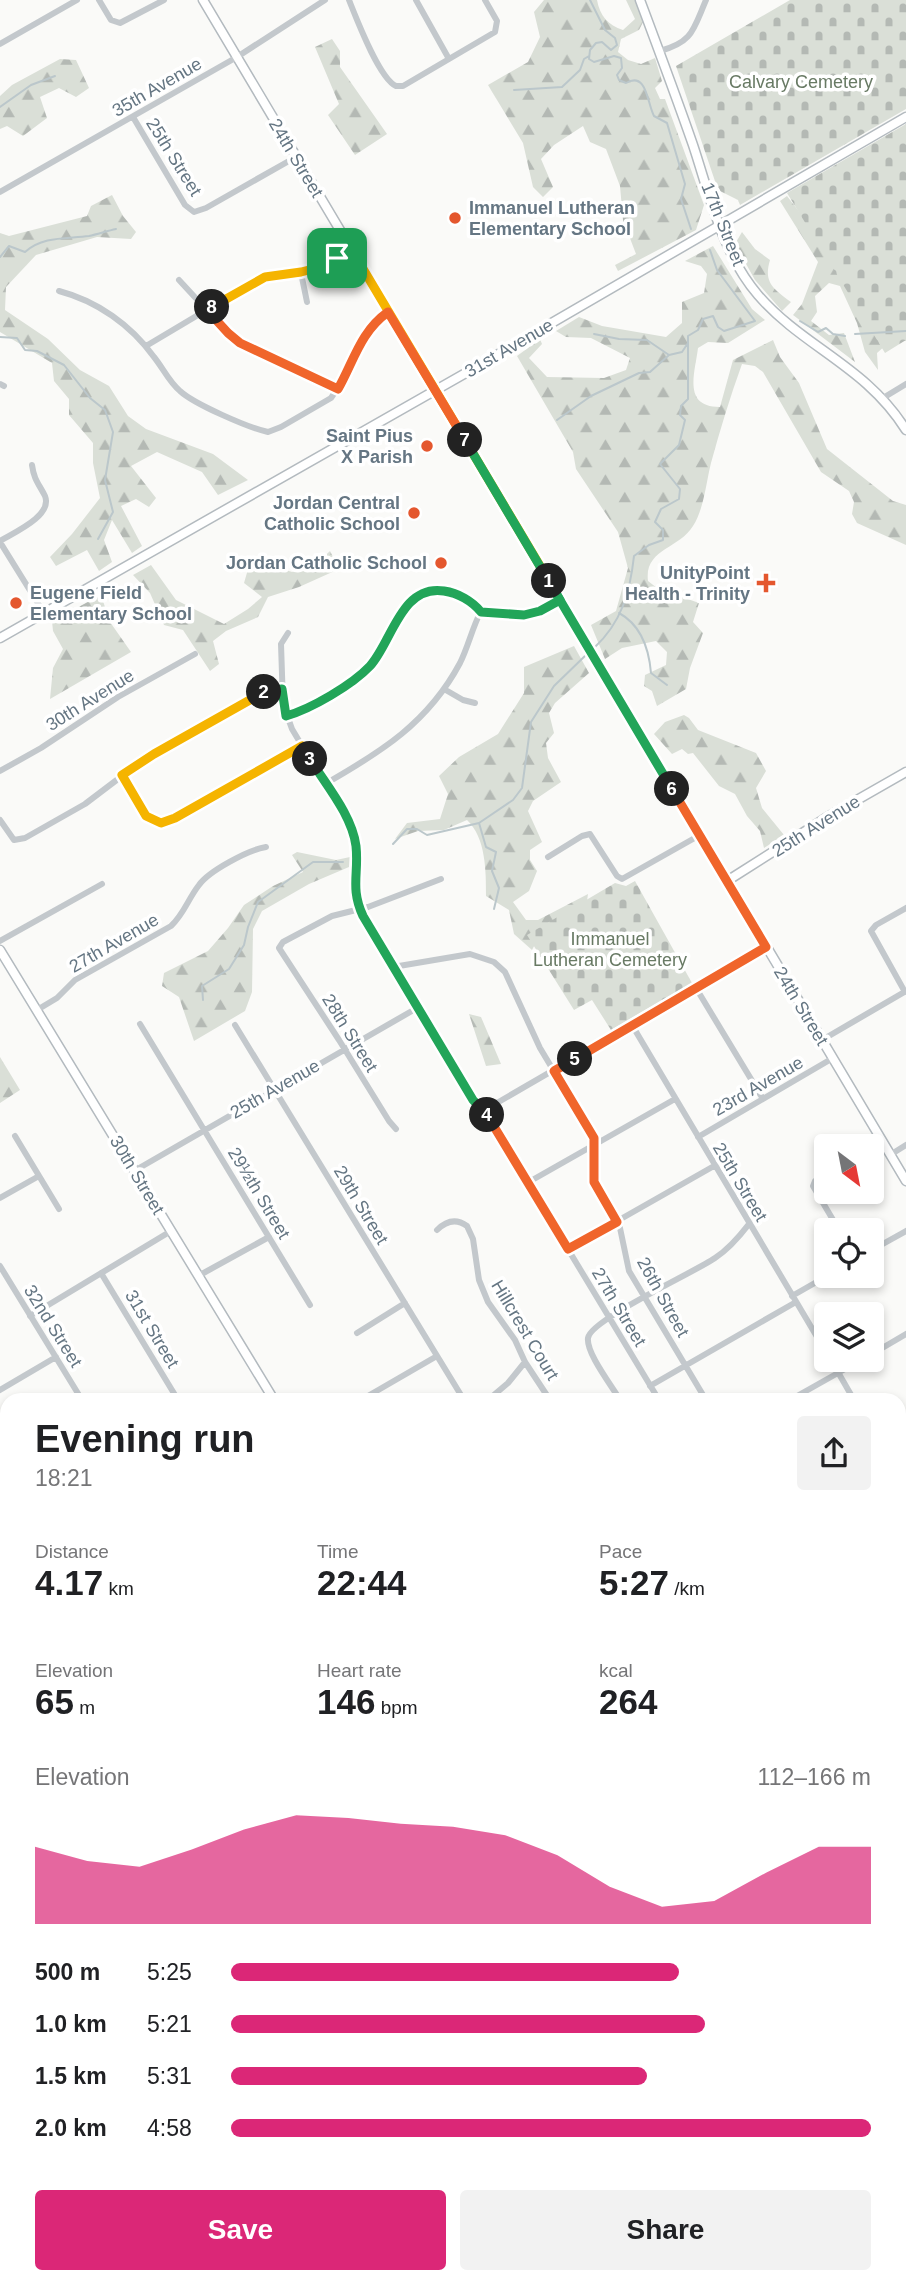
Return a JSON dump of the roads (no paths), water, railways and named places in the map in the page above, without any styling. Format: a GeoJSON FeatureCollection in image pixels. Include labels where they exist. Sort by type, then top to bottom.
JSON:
{"type":"FeatureCollection","features":[{"type":"Feature","properties":{"kind":"street"},"geometry":{"type":"LineString","coordinates":[[0,44],[77,0]]}},
{"type":"Feature","properties":{"kind":"street"},"geometry":{"type":"LineString","coordinates":[[99,0],[111,20],[116,23],[126,22],[164,0]]}},
{"type":"Feature","properties":{"kind":"street","name":"24th Street"},"geometry":{"type":"LineString","coordinates":[[203,0],[877,1134]]}},
{"type":"Feature","properties":{"kind":"street","name":"35th Avenue"},"geometry":{"type":"LineString","coordinates":[[0,192],[237,57],[325,0]]}},
{"type":"Feature","properties":{"kind":"street"},"geometry":{"type":"LineString","coordinates":[[349,0],[377,62],[390,83],[396,86],[403,86],[489,37],[497,29],[497,22],[485,0]]}},
{"type":"Feature","properties":{"kind":"street"},"geometry":{"type":"LineString","coordinates":[[416,0],[449,59]]}},
{"type":"Feature","properties":{"kind":"street","name":"17th Street"},"geometry":{"type":"LineString","coordinates":[[640,0],[719,226],[743,274],[767,304],[795,329],[866,382],[883,398],[906,430]]}},
{"type":"Feature","properties":{"kind":"street"},"geometry":{"type":"LineString","coordinates":[[660,51],[676,47],[688,37],[706,0]]}},
{"type":"Feature","properties":{"kind":"street","name":"25th Street"},"geometry":{"type":"LineString","coordinates":[[133,117],[192,211],[206,208],[296,157]]}},
{"type":"Feature","properties":{"kind":"street","name":"31st Avenue"},"geometry":{"type":"LineString","coordinates":[[0,638],[435,391],[906,117]]}},
{"type":"Feature","properties":{"kind":"street"},"geometry":{"type":"LineString","coordinates":[[145,346],[265,277],[301,272],[325,264],[350,247]]}},
{"type":"Feature","properties":{"kind":"street"},"geometry":{"type":"LineString","coordinates":[[301,272],[307,302]]}},
{"type":"Feature","properties":{"kind":"street"},"geometry":{"type":"LineString","coordinates":[[179,280],[228,333],[248,348],[338,389]]}},
{"type":"Feature","properties":{"kind":"street"},"geometry":{"type":"LineString","coordinates":[[59,291],[91,302],[109,313],[145,346],[174,385],[185,395],[268,432],[326,402],[338,389],[364,336],[375,322],[388,312]]}},
{"type":"Feature","properties":{"kind":"street"},"geometry":{"type":"LineString","coordinates":[[883,398],[906,384]]}},
{"type":"Feature","properties":{"kind":"street"},"geometry":{"type":"LineString","coordinates":[[32,465],[34,480],[46,499],[46,507],[37,518],[0,541],[44,613]]}},
{"type":"Feature","properties":{"kind":"street"},"geometry":{"type":"LineString","coordinates":[[286,716],[296,713],[362,674],[380,653],[405,608],[422,594],[436,590],[449,591],[464,598],[481,612],[524,615],[540,611],[560,600]]}},
{"type":"Feature","properties":{"kind":"street"},"geometry":{"type":"LineString","coordinates":[[325,784],[394,742],[419,720],[444,689],[466,650],[481,612]]}},
{"type":"Feature","properties":{"kind":"street","name":"27th Street"},"geometry":{"type":"LineString","coordinates":[[288,633],[281,644],[282,689],[286,716],[354,836],[355,895],[359,909],[473,1100],[483,1111],[654,1393]]}},
{"type":"Feature","properties":{"kind":"street","name":"30th Avenue"},"geometry":{"type":"LineString","coordinates":[[0,771],[41,748],[118,697],[195,654]]}},
{"type":"Feature","properties":{"kind":"street"},"geometry":{"type":"LineString","coordinates":[[0,820],[16,841],[85,804],[154,754],[257,694],[282,689]]}},
{"type":"Feature","properties":{"kind":"street"},"geometry":{"type":"LineString","coordinates":[[444,689],[475,704]]}},
{"type":"Feature","properties":{"kind":"street"},"geometry":{"type":"LineString","coordinates":[[122,775],[146,816],[156,822],[164,822],[302,746]]}},
{"type":"Feature","properties":{"kind":"street","name":"25th Avenue"},"geometry":{"type":"LineString","coordinates":[[727,881],[829,816],[905,776]]}},
{"type":"Feature","properties":{"kind":"street"},"geometry":{"type":"LineString","coordinates":[[548,857],[587,834],[592,836],[620,878],[628,877],[700,835]]}},
{"type":"Feature","properties":{"kind":"street","name":"27th Avenue"},"geometry":{"type":"LineString","coordinates":[[37,1010],[57,998],[75,980],[171,926],[183,914],[194,891],[208,876],[254,850],[266,848]]}},
{"type":"Feature","properties":{"kind":"street"},"geometry":{"type":"LineString","coordinates":[[359,909],[441,879]]}},
{"type":"Feature","properties":{"kind":"street"},"geometry":{"type":"LineString","coordinates":[[0,941],[102,884]]}},
{"type":"Feature","properties":{"kind":"street"},"geometry":{"type":"LineString","coordinates":[[822,1040],[905,991],[871,931],[876,925],[906,908]]}},
{"type":"Feature","properties":{"kind":"street","name":"28th Street"},"geometry":{"type":"LineString","coordinates":[[359,909],[321,921],[280,944],[279,952],[294,970],[388,1121],[396,1129]]}},
{"type":"Feature","properties":{"kind":"street"},"geometry":{"type":"LineString","coordinates":[[483,1111],[766,947]]}},
{"type":"Feature","properties":{"kind":"street","name":"30th Street"},"geometry":{"type":"LineString","coordinates":[[0,950],[270,1393]]}},
{"type":"Feature","properties":{"kind":"street","name":"26th Street"},"geometry":{"type":"LineString","coordinates":[[393,967],[462,954],[477,955],[494,961],[505,972],[540,1048],[593,1134],[594,1182],[617,1222],[629,1271],[702,1393]]}},
{"type":"Feature","properties":{"kind":"street"},"geometry":{"type":"LineString","coordinates":[[696,988],[763,1099]]}},
{"type":"Feature","properties":{"kind":"street","name":"25th Avenue"},"geometry":{"type":"LineString","coordinates":[[134,1171],[417,1008]]}},
{"type":"Feature","properties":{"kind":"street","name":"29½th Street"},"geometry":{"type":"LineString","coordinates":[[140,1024],[310,1305]]}},
{"type":"Feature","properties":{"kind":"street","name":"29th Street"},"geometry":{"type":"LineString","coordinates":[[235,1025],[460,1393]]}},
{"type":"Feature","properties":{"kind":"street","name":"25th Street"},"geometry":{"type":"LineString","coordinates":[[632,1025],[814,1332]]}},
{"type":"Feature","properties":{"kind":"street","name":"23rd Avenue"},"geometry":{"type":"LineString","coordinates":[[698,1137],[833,1058]]}},
{"type":"Feature","properties":{"kind":"street"},"geometry":{"type":"LineString","coordinates":[[527,1183],[675,1099]]}},
{"type":"Feature","properties":{"kind":"street"},"geometry":{"type":"LineString","coordinates":[[15,1136],[59,1209]]}},
{"type":"Feature","properties":{"kind":"street","name":"24th Street"},"geometry":{"type":"LineString","coordinates":[[884,1145],[906,1181]]}},
{"type":"Feature","properties":{"kind":"street"},"geometry":{"type":"LineString","coordinates":[[890,1155],[906,1145]]}},
{"type":"Feature","properties":{"kind":"street"},"geometry":{"type":"LineString","coordinates":[[568,1249],[714,1166]]}},
{"type":"Feature","properties":{"kind":"street"},"geometry":{"type":"LineString","coordinates":[[0,1198],[39,1176]]}},
{"type":"Feature","properties":{"kind":"street","name":"Hillcrest Court"},"geometry":{"type":"LineString","coordinates":[[437,1230],[443,1224],[455,1221],[467,1226],[473,1238],[484,1295],[518,1345],[525,1362],[545,1393]]}},
{"type":"Feature","properties":{"kind":"street"},"geometry":{"type":"LineString","coordinates":[[616,1393],[590,1350],[588,1336],[596,1325],[714,1259],[734,1244],[749,1224]]}},
{"type":"Feature","properties":{"kind":"street"},"geometry":{"type":"LineString","coordinates":[[30,1316],[171,1231]]}},
{"type":"Feature","properties":{"kind":"street"},"geometry":{"type":"LineString","coordinates":[[884,1243],[906,1231]]}},
{"type":"Feature","properties":{"kind":"street"},"geometry":{"type":"LineString","coordinates":[[198,1276],[269,1237]]}},
{"type":"Feature","properties":{"kind":"street","name":"32nd Street"},"geometry":{"type":"LineString","coordinates":[[0,1266],[78,1393]]}},
{"type":"Feature","properties":{"kind":"street","name":"31st Street"},"geometry":{"type":"LineString","coordinates":[[101,1273],[174,1393]]}},
{"type":"Feature","properties":{"kind":"street"},"geometry":{"type":"LineString","coordinates":[[650,1386],[814,1285]]}},
{"type":"Feature","properties":{"kind":"street"},"geometry":{"type":"LineString","coordinates":[[357,1333],[405,1303]]}},
{"type":"Feature","properties":{"kind":"street"},"geometry":{"type":"LineString","coordinates":[[884,1347],[906,1334]]}},
{"type":"Feature","properties":{"kind":"street"},"geometry":{"type":"LineString","coordinates":[[375,1393],[437,1356]]}},
{"type":"Feature","properties":{"kind":"street"},"geometry":{"type":"LineString","coordinates":[[0,1390],[56,1357]]}},
{"type":"Feature","properties":{"kind":"street"},"geometry":{"type":"LineString","coordinates":[[496,1393],[525,1362]]}},
{"type":"Feature","properties":{"kind":"street"},"geometry":{"type":"LineString","coordinates":[[802,1393],[838,1373],[850,1393]]}},
{"type":"Feature","properties":{"kind":"waterway"},"geometry":{"type":"LineString","coordinates":[[590,0],[605,30],[615,38],[617,45],[611,50],[602,42],[596,43],[590,50],[589,59],[594,62],[614,56],[621,58],[622,68],[617,75],[619,80],[626,83],[638,81],[645,90],[654,116],[667,123],[685,184],[681,199],[691,229]]}},
{"type":"Feature","properties":{"kind":"waterway"},"geometry":{"type":"LineString","coordinates":[[514,90],[562,87],[580,70],[584,59],[589,56]]}},
{"type":"Feature","properties":{"kind":"waterway"},"geometry":{"type":"LineString","coordinates":[[0,107],[31,85],[55,76]]}},
{"type":"Feature","properties":{"kind":"waterway"},"geometry":{"type":"LineString","coordinates":[[0,257],[9,246],[25,252],[39,243],[116,229]]}},
{"type":"Feature","properties":{"kind":"waterway"},"geometry":{"type":"LineString","coordinates":[[594,648],[612,628],[623,606],[634,556],[649,545],[663,540],[663,530],[655,522],[661,509],[679,499],[680,489],[660,464],[679,445],[685,420],[680,415],[681,406],[688,399],[688,336],[698,330],[703,319],[713,316],[718,327],[724,331],[755,321],[717,270],[710,250]]}},
{"type":"Feature","properties":{"kind":"waterway"},"geometry":{"type":"LineString","coordinates":[[800,321],[818,332],[826,328],[833,334],[845,336]]}},
{"type":"Feature","properties":{"kind":"waterway"},"geometry":{"type":"LineString","coordinates":[[855,334],[906,331]]}},
{"type":"Feature","properties":{"kind":"waterway"},"geometry":{"type":"LineString","coordinates":[[594,334],[619,339],[647,340],[669,355],[682,352],[688,343]]}},
{"type":"Feature","properties":{"kind":"waterway"},"geometry":{"type":"LineString","coordinates":[[0,337],[17,338],[25,350],[37,351],[64,365],[90,398],[105,410],[113,432],[105,480],[113,512],[98,539]]}},
{"type":"Feature","properties":{"kind":"waterway"},"geometry":{"type":"LineString","coordinates":[[557,420],[591,396],[639,373],[650,372],[669,355]]}},
{"type":"Feature","properties":{"kind":"waterway"},"geometry":{"type":"LineString","coordinates":[[619,613],[633,624],[642,638],[651,673],[667,685]]}},
{"type":"Feature","properties":{"kind":"waterway"},"geometry":{"type":"LineString","coordinates":[[494,909],[499,888],[492,871],[496,852],[486,847],[479,823],[513,800],[522,788],[531,722],[554,686],[587,654]]}},
{"type":"Feature","properties":{"kind":"waterway"},"geometry":{"type":"LineString","coordinates":[[393,844],[407,829],[417,829],[427,835],[479,823]]}},
{"type":"Feature","properties":{"kind":"waterway"},"geometry":{"type":"LineString","coordinates":[[203,1000],[202,986],[229,969],[244,945],[258,902],[313,862],[343,862]]}},
{"type":"Feature","properties":{"kind":"place","name":"Immanuel Lutheran Elementary School"},"geometry":{"type":"Point","coordinates":[455,218]}},
{"type":"Feature","properties":{"kind":"place","name":"Saint Pius X Parish"},"geometry":{"type":"Point","coordinates":[427,446]}},
{"type":"Feature","properties":{"kind":"place","name":"Jordan Central Catholic School"},"geometry":{"type":"Point","coordinates":[414,513]}},
{"type":"Feature","properties":{"kind":"place","name":"Jordan Catholic School"},"geometry":{"type":"Point","coordinates":[441,563]}},
{"type":"Feature","properties":{"kind":"place","name":"UnityPoint Health - Trinity"},"geometry":{"type":"Point","coordinates":[766,583]}},
{"type":"Feature","properties":{"kind":"place","name":"Eugene Field Elementary School"},"geometry":{"type":"Point","coordinates":[16,603]}},
{"type":"Feature","properties":{"kind":"park label","name":"Calvary Cemetery"},"geometry":{"type":"Point","coordinates":[801,82]}},
{"type":"Feature","properties":{"kind":"park label","name":"Immanuel Lutheran Cemetery"},"geometry":{"type":"Point","coordinates":[610,949]}}]}
